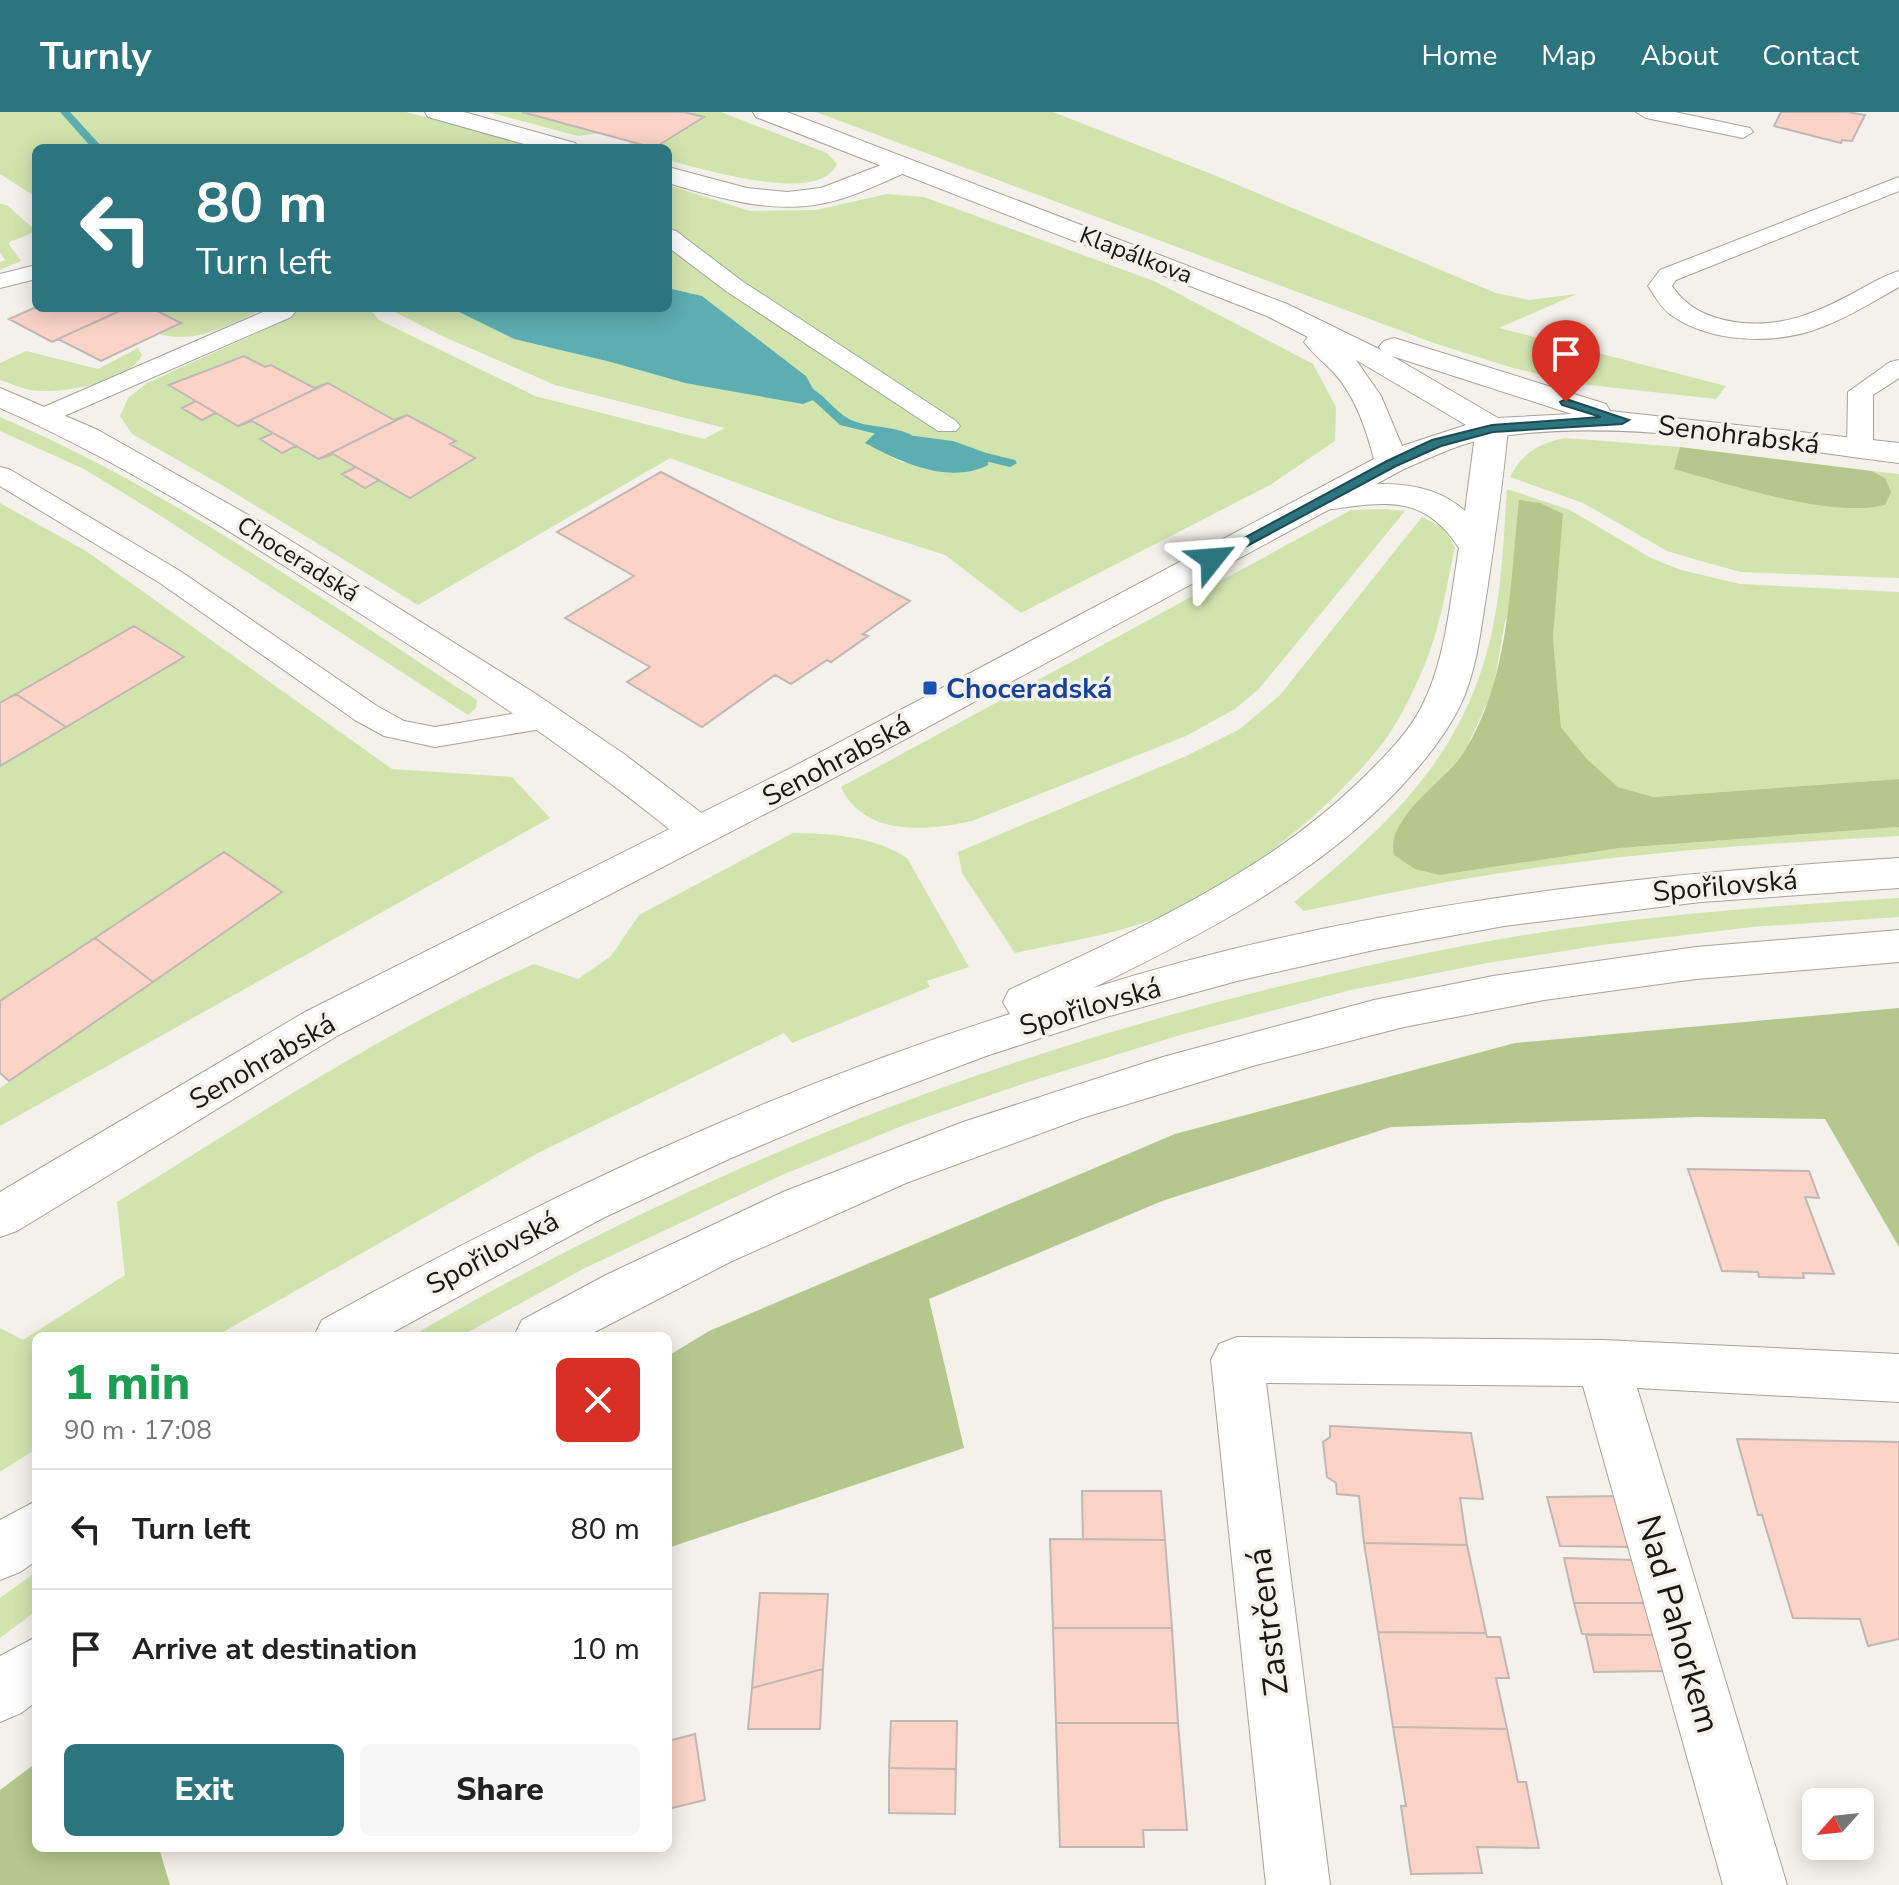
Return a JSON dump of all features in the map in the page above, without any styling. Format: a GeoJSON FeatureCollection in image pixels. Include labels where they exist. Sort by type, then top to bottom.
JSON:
{"type":"FeatureCollection","features":[{"type":"Feature","properties":{"kind":"main road"},"geometry":{"type":"LineString","coordinates":[[437,112],[534,143]]}},
{"type":"Feature","properties":{"kind":"main road","name":"Klapálkova"},"geometry":{"type":"LineString","coordinates":[[765,112],[1277,310],[1374,358],[1492,428]]}},
{"type":"Feature","properties":{"kind":"main road"},"geometry":{"type":"LineString","coordinates":[[672,176],[749,197],[789,200],[825,195],[902,165]]}},
{"type":"Feature","properties":{"kind":"main road"},"geometry":{"type":"LineString","coordinates":[[1277,310],[1622,420]]}},
{"type":"Feature","properties":{"kind":"main road"},"geometry":{"type":"LineString","coordinates":[[1277,310],[1346,363],[1382,424],[1391,463]]}},
{"type":"Feature","properties":{"kind":"main road","name":"Choceradská"},"geometry":{"type":"LineString","coordinates":[[0,397],[46,415],[138,462],[237,521],[506,689],[646,788],[698,831]]}},
{"type":"Feature","properties":{"kind":"main road","name":"Senohrabská"},"geometry":{"type":"LineString","coordinates":[[0,1217],[321,1024],[817,771],[1391,463],[1436,443],[1492,428],[1622,420],[1899,453]]}},
{"type":"Feature","properties":{"kind":"main road"},"geometry":{"type":"LineString","coordinates":[[882,1073],[1266,879],[1341,822],[1374,792],[1411,750],[1445,697],[1460,646],[1492,428]]}},
{"type":"Feature","properties":{"kind":"main road"},"geometry":{"type":"LineString","coordinates":[[1321,501],[1382,492],[1408,494],[1452,514],[1476,548]]}},
{"type":"Feature","properties":{"kind":"main road","name":"Spořilovská"},"geometry":{"type":"LineString","coordinates":[[347,1332],[534,1228],[783,1112],[882,1073],[1076,1009],[1374,934],[1518,909],[1737,883],[1899,873]]}},
{"type":"Feature","properties":{"kind":"main road"},"geometry":{"type":"LineString","coordinates":[[547,1332],[665,1269],[824,1195],[1062,1106],[1205,1062],[1349,1023],[1492,992],[1709,961],[1899,946]]}},
{"type":"Feature","properties":{"kind":"main road","name":"Zastrčená"},"geometry":{"type":"LineString","coordinates":[[1298,1885],[1237,1360],[1603,1363]]}},
{"type":"Feature","properties":{"kind":"main road"},"geometry":{"type":"LineString","coordinates":[[1603,1363],[1899,1378]]}},
{"type":"Feature","properties":{"kind":"main road","name":"Nad Pahorkem"},"geometry":{"type":"LineString","coordinates":[[1603,1363],[1755,1885]]}},
{"type":"Feature","properties":{"kind":"main road"},"geometry":{"type":"LineString","coordinates":[[0,1553],[32,1531]]}},
{"type":"Feature","properties":{"kind":"main road"},"geometry":{"type":"LineString","coordinates":[[0,1692],[32,1669]]}},
{"type":"Feature","properties":{"kind":"lane"},"geometry":{"type":"LineString","coordinates":[[1646,112],[1743,132]]}},
{"type":"Feature","properties":{"kind":"lane"},"geometry":{"type":"LineString","coordinates":[[1899,183],[1668,275],[1660,286],[1676,308],[1695,319],[1719,328],[1746,331],[1808,324],[1899,278]]}},
{"type":"Feature","properties":{"kind":"lane"},"geometry":{"type":"LineString","coordinates":[[672,239],[734,286],[947,426]]}},
{"type":"Feature","properties":{"kind":"lane"},"geometry":{"type":"LineString","coordinates":[[0,281],[32,273]]}},
{"type":"Feature","properties":{"kind":"lane"},"geometry":{"type":"LineString","coordinates":[[46,415],[165,353],[283,312]]}},
{"type":"Feature","properties":{"kind":"lane"},"geometry":{"type":"LineString","coordinates":[[1860,449],[1861,392],[1899,367]]}},
{"type":"Feature","properties":{"kind":"lane"},"geometry":{"type":"LineString","coordinates":[[0,475],[170,577],[366,713],[395,729],[435,737],[547,718]]}},
{"type":"Feature","properties":{"kind":"green space"},"geometry":{"type":"Polygon","coordinates":[[[0,112],[406,112],[526,144],[32,144],[32,194],[0,174],[0,112]]]}},
{"type":"Feature","properties":{"kind":"green space"},"geometry":{"type":"Polygon","coordinates":[[[488,112],[522,112],[601,133],[578,136],[488,112]]]}},
{"type":"Feature","properties":{"kind":"green space"},"geometry":{"type":"Polygon","coordinates":[[[684,112],[721,112],[827,153],[837,164],[826,176],[808,182],[758,181],[672,161],[672,144],[628,144],[702,117],[684,112]]]}},
{"type":"Feature","properties":{"kind":"green space"},"geometry":{"type":"Polygon","coordinates":[[[816,112],[1053,112],[1214,175],[1496,293],[1529,300],[1577,294],[1499,328],[1558,343],[1572,337],[1598,353],[1726,386],[1716,399],[1580,384],[1513,368],[1434,343],[816,112]]]}},
{"type":"Feature","properties":{"kind":"green space"},"geometry":{"type":"Polygon","coordinates":[[[672,186],[750,211],[816,210],[887,194],[924,197],[1154,281],[1313,364],[1336,407],[1335,441],[1270,485],[1021,613],[945,555],[836,520],[670,458],[418,605],[132,434],[120,416],[128,398],[147,383],[292,317],[283,312],[372,312],[379,320],[535,396],[704,439],[725,428],[555,385],[395,312],[459,312],[514,339],[685,383],[806,376],[702,296],[672,289],[672,186]],[[244,356],[170,385],[196,401],[182,408],[202,420],[216,413],[239,426],[252,421],[273,433],[260,440],[282,453],[296,446],[320,460],[333,454],[356,467],[342,475],[365,488],[379,480],[410,497],[474,458],[450,444],[455,440],[407,414],[394,420],[327,383],[314,388],[271,365],[265,367],[244,356]],[[878,431],[866,443],[903,463],[953,441],[878,431]]]}},
{"type":"Feature","properties":{"kind":"green space"},"geometry":{"type":"Polygon","coordinates":[[[0,204],[7,205],[32,227],[32,233],[8,243],[21,261],[0,270],[0,262],[5,260],[0,252],[0,204]]]}},
{"type":"Feature","properties":{"kind":"green space"},"geometry":{"type":"Polygon","coordinates":[[[159,312],[256,312],[200,335],[173,337],[158,334],[180,322],[159,312]]]}},
{"type":"Feature","properties":{"kind":"green space"},"geometry":{"type":"Polygon","coordinates":[[[138,348],[142,355],[135,365],[92,385],[42,391],[0,380],[0,363],[26,351],[98,369],[138,348]]]}},
{"type":"Feature","properties":{"kind":"green space"},"geometry":{"type":"Polygon","coordinates":[[[0,417],[124,478],[244,548],[477,700],[476,708],[468,715],[84,469],[0,431],[0,417]]]}},
{"type":"Feature","properties":{"kind":"green space"},"geometry":{"type":"Polygon","coordinates":[[[1566,438],[1680,447],[1675,469],[1780,498],[1837,507],[1885,505],[1885,478],[1872,471],[1899,474],[1899,578],[1741,572],[1667,551],[1583,503],[1510,477],[1520,461],[1533,450],[1566,438]]]}},
{"type":"Feature","properties":{"kind":"green space"},"geometry":{"type":"Polygon","coordinates":[[[1680,447],[1872,471],[1885,478],[1891,492],[1885,505],[1863,508],[1809,504],[1780,498],[1674,469],[1680,447]]]}},
{"type":"Feature","properties":{"kind":"green space"},"geometry":{"type":"Polygon","coordinates":[[[1507,489],[1570,510],[1651,558],[1681,570],[1740,584],[1899,592],[1899,779],[1652,797],[1618,787],[1587,759],[1561,727],[1553,638],[1563,514],[1505,621],[1493,690],[1464,753],[1400,823],[1440,875],[1620,848],[1899,827],[1899,836],[1736,847],[1572,863],[1444,883],[1304,911],[1294,902],[1366,841],[1397,809],[1449,741],[1470,701],[1485,658],[1496,610],[1507,489]]]}},
{"type":"Feature","properties":{"kind":"green space"},"geometry":{"type":"Polygon","coordinates":[[[1519,500],[1540,503],[1563,514],[1553,638],[1561,727],[1587,759],[1618,787],[1653,797],[1899,779],[1899,827],[1620,848],[1440,875],[1415,869],[1394,855],[1398,827],[1418,800],[1464,752],[1491,694],[1510,597],[1519,500]]]}},
{"type":"Feature","properties":{"kind":"green space"},"geometry":{"type":"Polygon","coordinates":[[[0,503],[86,551],[392,769],[512,777],[550,818],[0,1126],[0,1088],[282,892],[223,852],[0,1001],[0,766],[145,632],[134,627],[0,703],[0,503]]]}},
{"type":"Feature","properties":{"kind":"green space"},"geometry":{"type":"Polygon","coordinates":[[[1351,510],[1405,511],[1258,690],[1235,709],[1186,736],[972,821],[936,827],[917,828],[881,822],[865,815],[851,803],[841,787],[1351,510]]]}},
{"type":"Feature","properties":{"kind":"green space"},"geometry":{"type":"Polygon","coordinates":[[[1422,517],[1442,527],[1455,547],[1443,603],[1427,659],[1403,711],[1365,765],[1288,837],[1202,896],[1136,925],[1015,953],[962,873],[958,852],[1184,757],[1240,729],[1280,695],[1422,517]]]}},
{"type":"Feature","properties":{"kind":"green space"},"geometry":{"type":"Polygon","coordinates":[[[793,833],[837,835],[882,845],[907,858],[969,967],[927,981],[930,987],[792,1043],[784,1033],[538,1153],[223,1332],[36,1332],[125,1275],[117,1202],[321,1076],[479,989],[534,964],[578,979],[611,956],[639,915],[793,833]]]}},
{"type":"Feature","properties":{"kind":"green space"},"geometry":{"type":"Polygon","coordinates":[[[1899,898],[1899,917],[1752,927],[1487,963],[1351,990],[1180,1035],[1025,1083],[907,1124],[782,1175],[583,1269],[468,1332],[419,1332],[618,1225],[722,1176],[935,1090],[1044,1053],[1269,989],[1430,952],[1593,925],[1899,898]]]}},
{"type":"Feature","properties":{"kind":"green space"},"geometry":{"type":"Polygon","coordinates":[[[1899,1008],[1899,1247],[1825,1119],[1697,1117],[1391,1127],[1162,1201],[929,1299],[964,1448],[672,1547],[672,1354],[709,1331],[1175,1134],[1515,1043],[1899,1008]]]}},
{"type":"Feature","properties":{"kind":"green space"},"geometry":{"type":"Polygon","coordinates":[[[0,1328],[23,1340],[32,1334],[32,1452],[0,1472],[0,1328]]]}},
{"type":"Feature","properties":{"kind":"green space"},"geometry":{"type":"Polygon","coordinates":[[[32,1575],[32,1614],[0,1638],[0,1598],[32,1575]]]}},
{"type":"Feature","properties":{"kind":"green space"},"geometry":{"type":"Polygon","coordinates":[[[32,1766],[32,1852],[160,1852],[170,1885],[0,1885],[0,1790],[32,1766]]]}},
{"type":"Feature","properties":{"kind":"water"},"geometry":{"type":"Polygon","coordinates":[[[672,289],[702,296],[806,376],[818,398],[803,404],[685,383],[514,339],[459,312],[672,312],[672,289]]]}},
{"type":"Feature","properties":{"kind":"water"},"geometry":{"type":"Polygon","coordinates":[[[877,431],[953,441],[989,454],[988,465],[957,473],[925,469],[865,443],[877,431]]]}},
{"type":"Feature","properties":{"kind":"building"},"geometry":{"type":"Polygon","coordinates":[[[522,112],[684,112],[704,117],[660,144],[639,144],[522,112]]]}},
{"type":"Feature","properties":{"kind":"building"},"geometry":{"type":"Polygon","coordinates":[[[1781,112],[1865,115],[1852,141],[1842,140],[1841,143],[1774,126],[1781,112]]]}},
{"type":"Feature","properties":{"kind":"building"},"geometry":{"type":"Polygon","coordinates":[[[32,309],[32,312],[117,312],[52,342],[9,319],[32,309]]]}},
{"type":"Feature","properties":{"kind":"building"},"geometry":{"type":"Polygon","coordinates":[[[117,312],[159,312],[181,323],[101,361],[58,339],[117,312]]]}},
{"type":"Feature","properties":{"kind":"building"},"geometry":{"type":"Polygon","coordinates":[[[244,356],[265,367],[271,365],[314,388],[328,383],[238,426],[169,385],[244,356]]]}},
{"type":"Feature","properties":{"kind":"building"},"geometry":{"type":"Polygon","coordinates":[[[328,383],[394,420],[407,415],[319,459],[252,421],[238,426],[328,383]]]}},
{"type":"Feature","properties":{"kind":"building"},"geometry":{"type":"Polygon","coordinates":[[[196,401],[216,413],[202,420],[182,408],[196,401]]]}},
{"type":"Feature","properties":{"kind":"building"},"geometry":{"type":"Polygon","coordinates":[[[407,415],[456,441],[450,444],[475,458],[410,498],[333,454],[319,459],[407,415]]]}},
{"type":"Feature","properties":{"kind":"building"},"geometry":{"type":"Polygon","coordinates":[[[273,433],[296,446],[282,453],[260,439],[273,433]]]}},
{"type":"Feature","properties":{"kind":"building"},"geometry":{"type":"Polygon","coordinates":[[[356,467],[379,480],[365,488],[342,474],[356,467]]]}},
{"type":"Feature","properties":{"kind":"building"},"geometry":{"type":"Polygon","coordinates":[[[661,472],[910,601],[863,634],[868,636],[831,662],[827,660],[791,684],[775,675],[702,727],[627,682],[650,667],[565,618],[634,576],[557,532],[661,472]]]}},
{"type":"Feature","properties":{"kind":"building"},"geometry":{"type":"Polygon","coordinates":[[[134,626],[184,657],[66,727],[16,694],[134,626]]]}},
{"type":"Feature","properties":{"kind":"building"},"geometry":{"type":"Polygon","coordinates":[[[16,694],[66,727],[0,766],[0,703],[16,694]]]}},
{"type":"Feature","properties":{"kind":"building"},"geometry":{"type":"Polygon","coordinates":[[[224,852],[282,892],[153,982],[95,938],[224,852]]]}},
{"type":"Feature","properties":{"kind":"building"},"geometry":{"type":"Polygon","coordinates":[[[95,938],[153,982],[9,1081],[0,1073],[0,1001],[95,938]]]}},
{"type":"Feature","properties":{"kind":"building"},"geometry":{"type":"Polygon","coordinates":[[[1688,1169],[1809,1171],[1819,1198],[1805,1197],[1834,1274],[1803,1273],[1804,1278],[1759,1277],[1758,1272],[1722,1271],[1688,1169]]]}},
{"type":"Feature","properties":{"kind":"building"},"geometry":{"type":"Polygon","coordinates":[[[1330,1426],[1471,1433],[1483,1499],[1460,1498],[1467,1545],[1364,1543],[1359,1496],[1337,1494],[1336,1483],[1327,1477],[1323,1442],[1330,1437],[1330,1426]]]}},
{"type":"Feature","properties":{"kind":"building"},"geometry":{"type":"Polygon","coordinates":[[[1737,1439],[1899,1442],[1899,1639],[1868,1646],[1860,1619],[1793,1618],[1762,1515],[1758,1515],[1737,1439]]]}},
{"type":"Feature","properties":{"kind":"building"},"geometry":{"type":"Polygon","coordinates":[[[1082,1491],[1161,1491],[1165,1540],[1083,1539],[1082,1491]]]}},
{"type":"Feature","properties":{"kind":"building"},"geometry":{"type":"Polygon","coordinates":[[[1620,1496],[1633,1547],[1560,1546],[1547,1497],[1620,1496]]]}},
{"type":"Feature","properties":{"kind":"building"},"geometry":{"type":"Polygon","coordinates":[[[1050,1539],[1165,1540],[1172,1628],[1053,1628],[1050,1539]]]}},
{"type":"Feature","properties":{"kind":"building"},"geometry":{"type":"Polygon","coordinates":[[[1364,1543],[1467,1545],[1486,1633],[1378,1632],[1364,1543]]]}},
{"type":"Feature","properties":{"kind":"building"},"geometry":{"type":"Polygon","coordinates":[[[1564,1558],[1636,1560],[1648,1603],[1574,1603],[1564,1558]]]}},
{"type":"Feature","properties":{"kind":"building"},"geometry":{"type":"Polygon","coordinates":[[[760,1593],[828,1594],[823,1669],[752,1688],[760,1593]]]}},
{"type":"Feature","properties":{"kind":"building"},"geometry":{"type":"Polygon","coordinates":[[[1574,1603],[1648,1603],[1656,1635],[1582,1634],[1574,1603]]]}},
{"type":"Feature","properties":{"kind":"building"},"geometry":{"type":"Polygon","coordinates":[[[1053,1628],[1172,1628],[1178,1723],[1056,1723],[1053,1628]]]}},
{"type":"Feature","properties":{"kind":"building"},"geometry":{"type":"Polygon","coordinates":[[[1378,1632],[1486,1633],[1487,1637],[1500,1637],[1509,1678],[1496,1678],[1507,1729],[1393,1727],[1378,1632]]]}},
{"type":"Feature","properties":{"kind":"building"},"geometry":{"type":"Polygon","coordinates":[[[1586,1635],[1656,1635],[1665,1671],[1594,1672],[1586,1635]]]}},
{"type":"Feature","properties":{"kind":"building"},"geometry":{"type":"Polygon","coordinates":[[[823,1669],[820,1729],[748,1729],[752,1688],[823,1669]]]}},
{"type":"Feature","properties":{"kind":"building"},"geometry":{"type":"Polygon","coordinates":[[[891,1721],[957,1721],[956,1769],[889,1768],[891,1721]]]}},
{"type":"Feature","properties":{"kind":"building"},"geometry":{"type":"Polygon","coordinates":[[[1056,1723],[1178,1723],[1187,1830],[1143,1830],[1144,1847],[1060,1847],[1056,1723]]]}},
{"type":"Feature","properties":{"kind":"building"},"geometry":{"type":"Polygon","coordinates":[[[1393,1727],[1507,1729],[1518,1782],[1526,1782],[1539,1848],[1477,1847],[1482,1873],[1411,1874],[1401,1806],[1406,1806],[1393,1727]]]}},
{"type":"Feature","properties":{"kind":"building"},"geometry":{"type":"Polygon","coordinates":[[[695,1734],[705,1800],[672,1808],[672,1740],[695,1734]]]}},
{"type":"Feature","properties":{"kind":"building"},"geometry":{"type":"Polygon","coordinates":[[[889,1768],[956,1769],[955,1814],[889,1813],[889,1768]]]}},
{"type":"Feature","properties":{"kind":"waterway"},"geometry":{"type":"LineString","coordinates":[[65,112],[94,144]]}},
{"type":"Feature","properties":{"kind":"waterway"},"geometry":{"type":"LineString","coordinates":[[798,387],[818,398],[845,422],[910,438]]}},
{"type":"Feature","properties":{"kind":"waterway"},"geometry":{"type":"LineString","coordinates":[[966,452],[1010,463]]}},
{"type":"Feature","properties":{"kind":"place","name":"Choceradská"},"geometry":{"type":"Point","coordinates":[930,688]}},
{"type":"Feature","properties":{"kind":"route"},"geometry":{"type":"LineString","coordinates":[[1212,559],[1391,463],[1436,443],[1492,428],[1622,420],[1566,402]]}}]}
